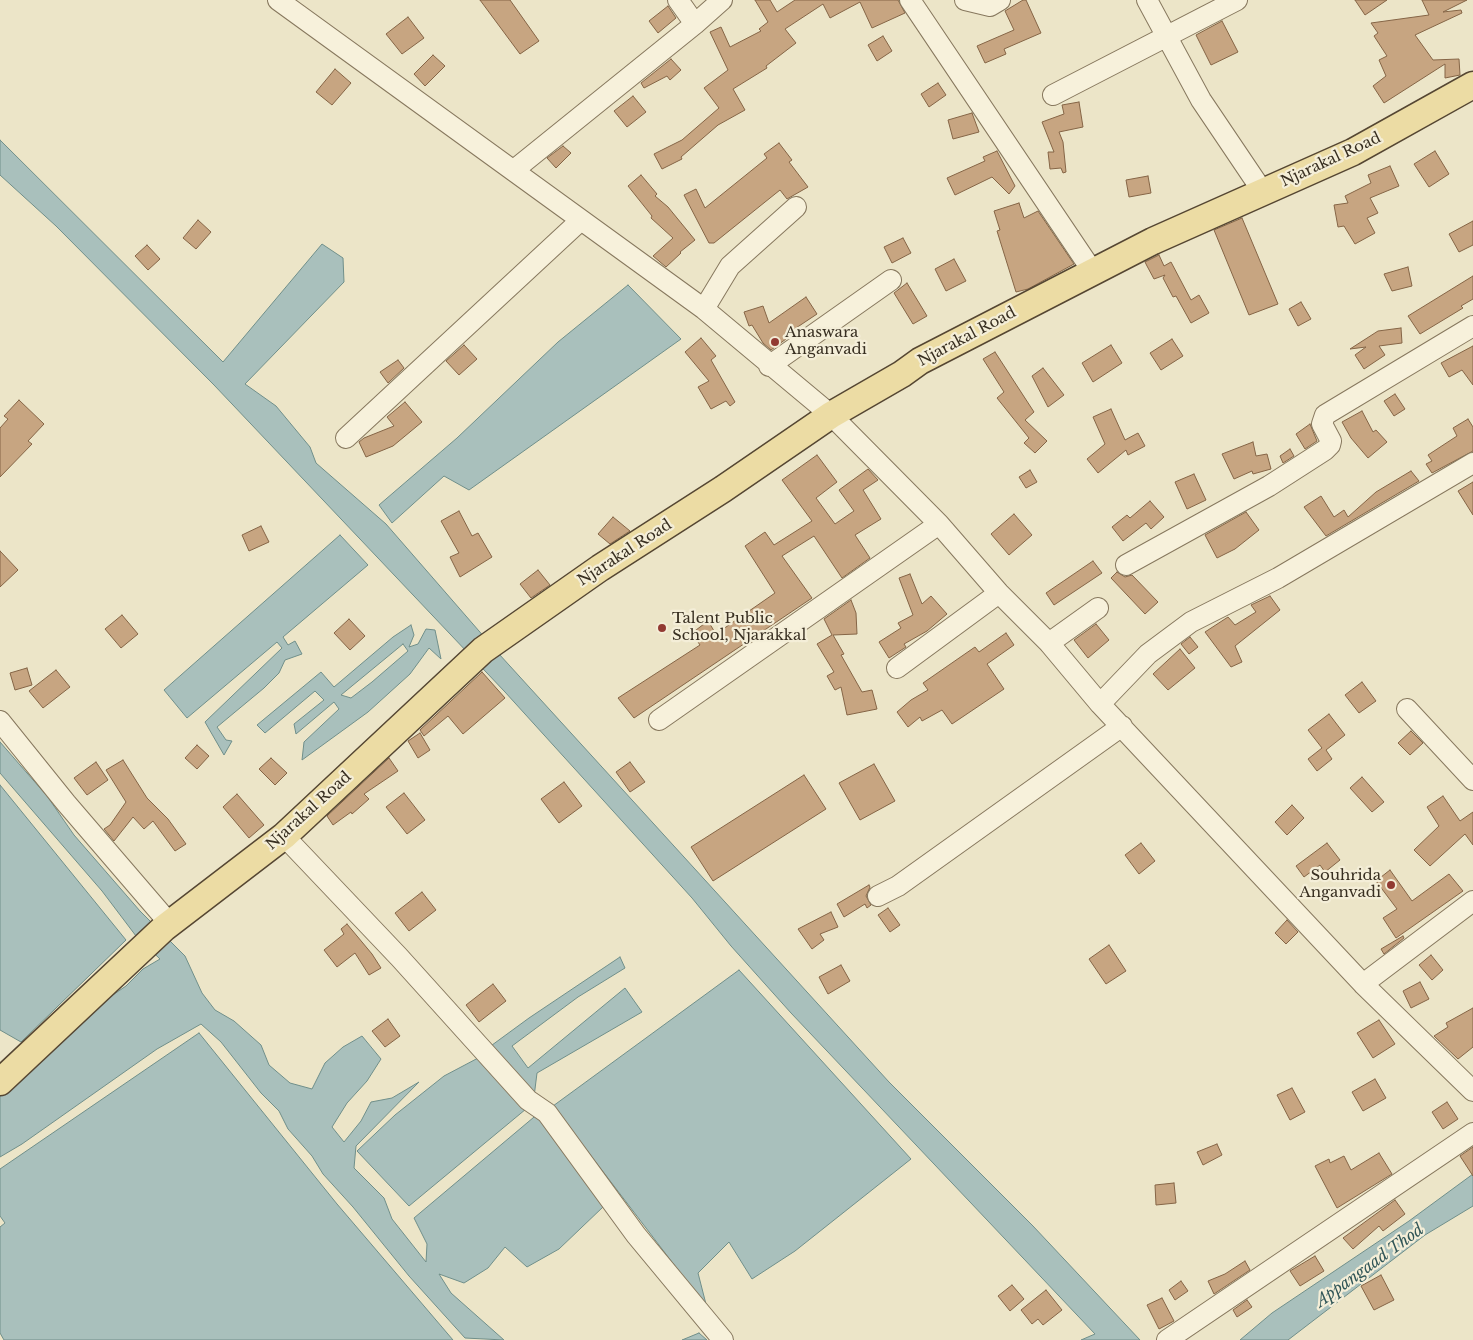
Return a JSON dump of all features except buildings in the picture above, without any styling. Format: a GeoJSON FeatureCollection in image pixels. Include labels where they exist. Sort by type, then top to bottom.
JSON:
{"type":"FeatureCollection","features":[{"type":"Feature","properties":{"kind":"main road","name":"Njarakal Road"},"geometry":{"type":"LineString","coordinates":[[0,1082],[167,926],[284,836],[467,665],[493,644],[600,568],[723,489],[831,415],[902,374],[920,361],[1153,241],[1353,152],[1473,85]]}},
{"type":"Feature","properties":{"kind":"street"},"geometry":{"type":"LineString","coordinates":[[278,0],[704,309],[831,415],[939,524],[999,593],[1049,643],[1100,704],[1363,984],[1473,1091]]}},
{"type":"Feature","properties":{"kind":"street"},"geometry":{"type":"LineString","coordinates":[[678,0],[695,24]]}},
{"type":"Feature","properties":{"kind":"street"},"geometry":{"type":"LineString","coordinates":[[910,0],[1093,272]]}},
{"type":"Feature","properties":{"kind":"street"},"geometry":{"type":"LineString","coordinates":[[965,0],[990,6],[1000,0]]}},
{"type":"Feature","properties":{"kind":"street"},"geometry":{"type":"LineString","coordinates":[[1147,0],[1201,100],[1263,192]]}},
{"type":"Feature","properties":{"kind":"street"},"geometry":{"type":"LineString","coordinates":[[1053,95],[1237,0]]}},
{"type":"Feature","properties":{"kind":"street"},"geometry":{"type":"LineString","coordinates":[[514,170],[695,24],[716,2]]}},
{"type":"Feature","properties":{"kind":"street"},"geometry":{"type":"LineString","coordinates":[[704,309],[730,266],[796,207]]}},
{"type":"Feature","properties":{"kind":"street"},"geometry":{"type":"LineString","coordinates":[[346,438],[581,220]]}},
{"type":"Feature","properties":{"kind":"street"},"geometry":{"type":"LineString","coordinates":[[770,366],[891,280]]}},
{"type":"Feature","properties":{"kind":"street"},"geometry":{"type":"LineString","coordinates":[[1126,565],[1269,486],[1325,450],[1330,446],[1331,441],[1322,424],[1325,415],[1473,326]]}},
{"type":"Feature","properties":{"kind":"street"},"geometry":{"type":"LineString","coordinates":[[1100,704],[1148,654],[1190,622],[1278,578],[1473,463]]}},
{"type":"Feature","properties":{"kind":"street"},"geometry":{"type":"LineString","coordinates":[[659,720],[939,524]]}},
{"type":"Feature","properties":{"kind":"street"},"geometry":{"type":"LineString","coordinates":[[897,668],[999,593]]}},
{"type":"Feature","properties":{"kind":"street"},"geometry":{"type":"LineString","coordinates":[[1049,643],[1098,608]]}},
{"type":"Feature","properties":{"kind":"street"},"geometry":{"type":"LineString","coordinates":[[1407,709],[1469,769]]}},
{"type":"Feature","properties":{"kind":"street"},"geometry":{"type":"LineString","coordinates":[[0,721],[167,926]]}},
{"type":"Feature","properties":{"kind":"street"},"geometry":{"type":"LineString","coordinates":[[878,896],[898,886],[1122,726]]}},
{"type":"Feature","properties":{"kind":"street"},"geometry":{"type":"LineString","coordinates":[[284,836],[399,956],[528,1100],[547,1112],[636,1235],[723,1340]]}},
{"type":"Feature","properties":{"kind":"street"},"geometry":{"type":"LineString","coordinates":[[1363,984],[1473,901]]}},
{"type":"Feature","properties":{"kind":"street"},"geometry":{"type":"LineString","coordinates":[[1167,1340],[1473,1133]]}},
{"type":"Feature","properties":{"kind":"water"},"geometry":{"type":"Polygon","coordinates":[[[0,140],[223,362],[322,244],[343,258],[344,282],[245,384],[276,406],[310,447],[316,463],[386,524],[499,654],[889,1082],[1033,1226],[1140,1340],[1081,1340],[1095,1334],[791,1013],[731,946],[692,898],[505,692],[214,385],[56,226],[0,175],[0,140]]]}},
{"type":"Feature","properties":{"kind":"water"},"geometry":{"type":"Polygon","coordinates":[[[628,285],[681,339],[469,490],[444,476],[392,523],[379,505],[457,438],[558,342],[628,285]]]}},
{"type":"Feature","properties":{"kind":"water"},"geometry":{"type":"Polygon","coordinates":[[[340,535],[368,565],[283,637],[288,645],[295,641],[302,654],[285,660],[279,673],[264,688],[217,727],[226,740],[232,741],[224,755],[205,722],[282,648],[277,642],[187,718],[164,690],[340,535]]]}},
{"type":"Feature","properties":{"kind":"water"},"geometry":{"type":"Polygon","coordinates":[[[411,625],[414,635],[409,647],[418,644],[426,629],[435,630],[441,659],[429,648],[410,674],[368,712],[302,760],[304,742],[339,709],[334,702],[296,734],[294,724],[324,700],[315,691],[265,733],[257,725],[321,672],[334,687],[393,637],[411,625]],[[403,644],[341,695],[351,698],[408,651],[403,644]]]}},
{"type":"Feature","properties":{"kind":"water"},"geometry":{"type":"Polygon","coordinates":[[[0,742],[47,796],[74,835],[140,911],[185,956],[202,993],[215,1010],[234,1021],[261,1045],[269,1065],[290,1083],[312,1089],[325,1063],[343,1047],[362,1036],[381,1059],[367,1081],[347,1103],[332,1127],[344,1142],[361,1121],[371,1102],[392,1098],[419,1082],[356,1146],[354,1168],[384,1198],[392,1219],[426,1262],[427,1244],[414,1218],[540,1112],[603,1207],[559,1249],[527,1267],[505,1247],[488,1268],[464,1283],[439,1274],[451,1293],[504,1340],[465,1338],[409,1276],[353,1207],[323,1174],[312,1156],[288,1129],[279,1111],[261,1093],[221,1042],[201,1024],[157,1049],[22,1144],[0,1157],[0,1093],[98,1005],[126,986],[143,969],[160,959],[136,936],[102,891],[0,773],[0,742]]]}},
{"type":"Feature","properties":{"kind":"water"},"geometry":{"type":"Polygon","coordinates":[[[0,785],[126,940],[21,1042],[0,1030],[0,785]]]}},
{"type":"Feature","properties":{"kind":"water"},"geometry":{"type":"Polygon","coordinates":[[[620,957],[625,968],[578,997],[512,1046],[528,1068],[625,988],[642,1012],[537,1073],[534,1097],[488,1048],[620,957]]]}},
{"type":"Feature","properties":{"kind":"water"},"geometry":{"type":"Polygon","coordinates":[[[739,970],[911,1159],[795,1251],[752,1279],[729,1242],[698,1273],[707,1308],[553,1106],[739,970]]]}},
{"type":"Feature","properties":{"kind":"water"},"geometry":{"type":"Polygon","coordinates":[[[199,1033],[337,1204],[453,1340],[4,1340],[0,1333],[0,1227],[5,1223],[0,1216],[0,1169],[199,1033]]]}},
{"type":"Feature","properties":{"kind":"water"},"geometry":{"type":"Polygon","coordinates":[[[480,1057],[526,1109],[409,1206],[357,1151],[395,1115],[444,1076],[480,1057]]]}},
{"type":"Feature","properties":{"kind":"water","name":"Appangaad Thod"},"geometry":{"type":"Polygon","coordinates":[[[1473,1174],[1473,1206],[1425,1235],[1288,1340],[1240,1340],[1272,1313],[1409,1221],[1473,1174]]]}},
{"type":"Feature","properties":{"kind":"water"},"geometry":{"type":"Polygon","coordinates":[[[699,1333],[707,1340],[682,1340],[699,1333]]]}},
{"type":"Feature","properties":{"kind":"place","name":"Anaswara Anganvadi"},"geometry":{"type":"Point","coordinates":[775,342]}},
{"type":"Feature","properties":{"kind":"place","name":"Talent Public School, Njarakkal"},"geometry":{"type":"Point","coordinates":[662,628]}},
{"type":"Feature","properties":{"kind":"place","name":"Souhrida Anganvadi"},"geometry":{"type":"Point","coordinates":[1391,885]}}]}
